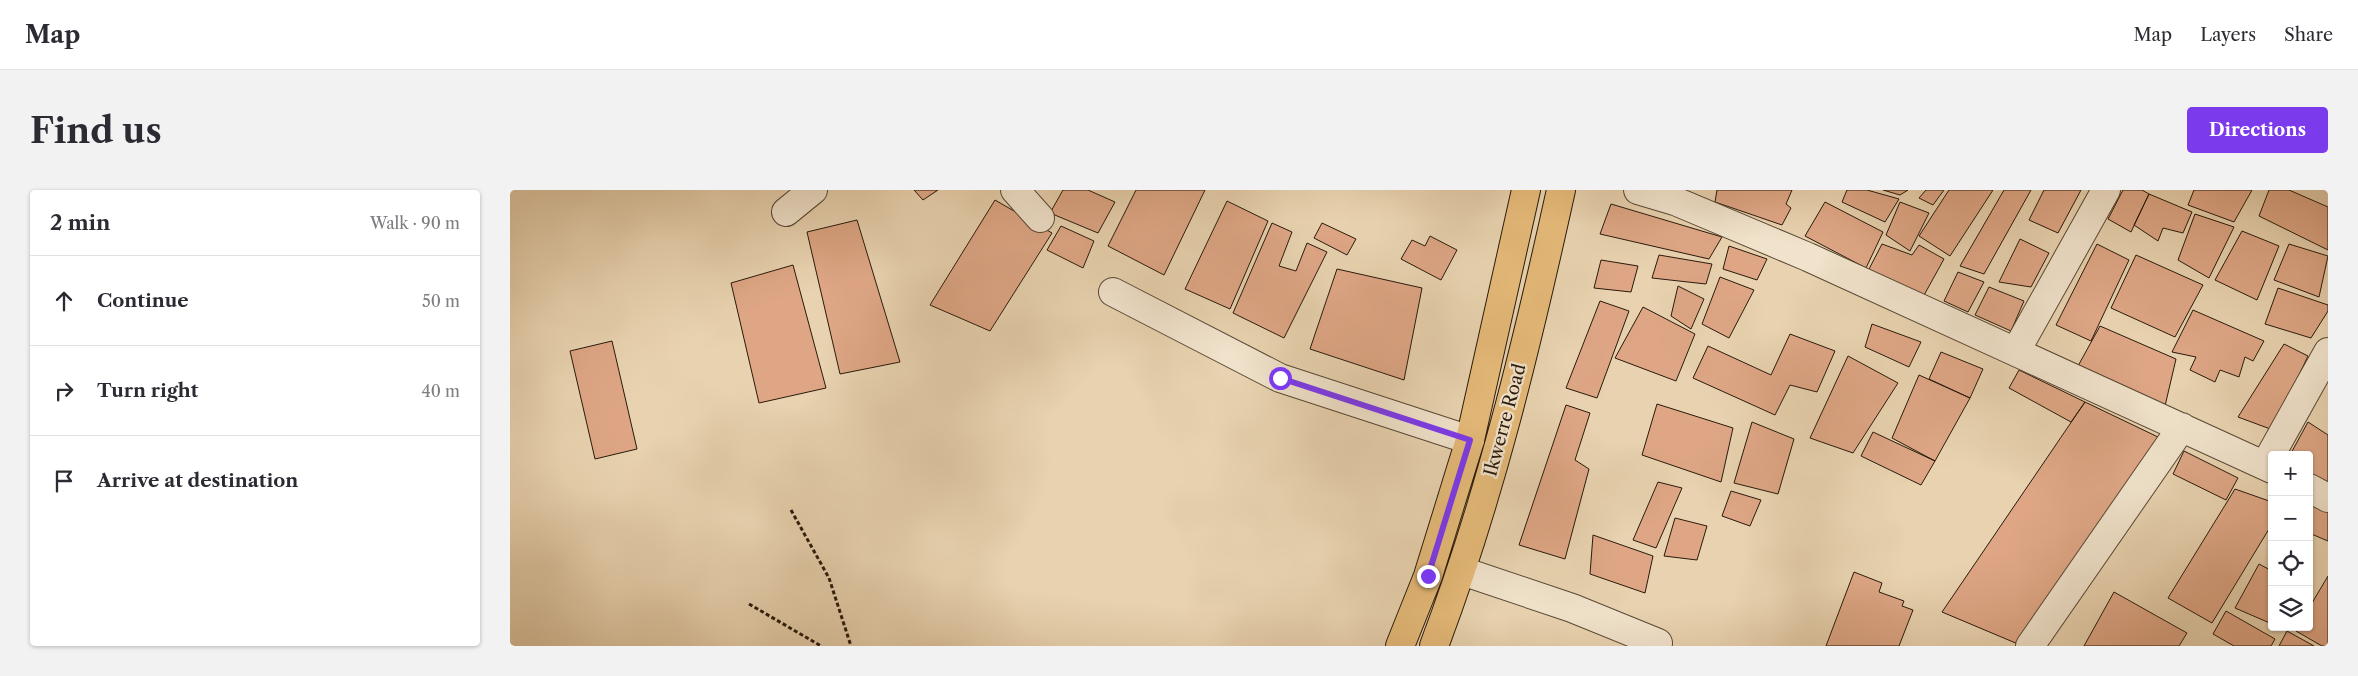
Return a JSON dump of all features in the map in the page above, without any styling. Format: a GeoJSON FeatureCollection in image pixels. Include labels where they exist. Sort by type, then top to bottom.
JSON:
{"type":"FeatureCollection","features":[{"type":"Feature","properties":{"kind":"main road"},"geometry":{"type":"LineString","coordinates":[[1400,646],[1428,576],[1470,440],[1526,190]]}},
{"type":"Feature","properties":{"kind":"main road","name":"Ikwerre Road"},"geometry":{"type":"LineString","coordinates":[[1434,646],[1478,522],[1512,396],[1561,190]]}},
{"type":"Feature","properties":{"kind":"street"},"geometry":{"type":"LineString","coordinates":[[786,212],[813,190]]}},
{"type":"Feature","properties":{"kind":"street"},"geometry":{"type":"LineString","coordinates":[[1014,190],[1040,218]]}},
{"type":"Feature","properties":{"kind":"street"},"geometry":{"type":"LineString","coordinates":[[1638,190],[1675,201],[1808,257],[2268,467]]}},
{"type":"Feature","properties":{"kind":"street"},"geometry":{"type":"LineString","coordinates":[[2016,351],[2106,190]]}},
{"type":"Feature","properties":{"kind":"street"},"geometry":{"type":"LineString","coordinates":[[1113,292],[1280,378],[1470,440]]}},
{"type":"Feature","properties":{"kind":"street"},"geometry":{"type":"LineString","coordinates":[[2276,451],[2328,352]]}},
{"type":"Feature","properties":{"kind":"street"},"geometry":{"type":"LineString","coordinates":[[2030,646],[2182,427]]}},
{"type":"Feature","properties":{"kind":"street"},"geometry":{"type":"LineString","coordinates":[[2313,490],[2328,498]]}},
{"type":"Feature","properties":{"kind":"street"},"geometry":{"type":"LineString","coordinates":[[1462,571],[1572,608],[1658,643]]}},
{"type":"Feature","properties":{"kind":"path"},"geometry":{"type":"LineString","coordinates":[[791,510],[829,578],[851,646]]}},
{"type":"Feature","properties":{"kind":"path"},"geometry":{"type":"LineString","coordinates":[[749,604],[821,646]]}},
{"type":"Feature","properties":{"kind":"building"},"geometry":{"type":"Polygon","coordinates":[[[914,190],[938,190],[923,200],[914,190]]]}},
{"type":"Feature","properties":{"kind":"building"},"geometry":{"type":"Polygon","coordinates":[[[1063,190],[1088,190],[1115,202],[1098,233],[1050,213],[1063,190]]]}},
{"type":"Feature","properties":{"kind":"building"},"geometry":{"type":"Polygon","coordinates":[[[1136,190],[1205,190],[1164,275],[1108,246],[1136,190]]]}},
{"type":"Feature","properties":{"kind":"building"},"geometry":{"type":"Polygon","coordinates":[[[1717,190],[1792,190],[1786,204],[1791,208],[1782,225],[1715,202],[1717,190]]]}},
{"type":"Feature","properties":{"kind":"building"},"geometry":{"type":"Polygon","coordinates":[[[1847,190],[1867,190],[1899,199],[1885,222],[1842,202],[1847,190]]]}},
{"type":"Feature","properties":{"kind":"building"},"geometry":{"type":"Polygon","coordinates":[[[1883,190],[1908,190],[1900,195],[1883,190]]]}},
{"type":"Feature","properties":{"kind":"building"},"geometry":{"type":"Polygon","coordinates":[[[1926,190],[1944,190],[1933,205],[1919,198],[1926,190]]]}},
{"type":"Feature","properties":{"kind":"building"},"geometry":{"type":"Polygon","coordinates":[[[1949,190],[1993,190],[1950,256],[1919,236],[1949,190]]]}},
{"type":"Feature","properties":{"kind":"building"},"geometry":{"type":"Polygon","coordinates":[[[2004,190],[2031,190],[1984,274],[1960,266],[2004,190]]]}},
{"type":"Feature","properties":{"kind":"building"},"geometry":{"type":"Polygon","coordinates":[[[2044,190],[2081,190],[2058,233],[2029,220],[2044,190]]]}},
{"type":"Feature","properties":{"kind":"building"},"geometry":{"type":"Polygon","coordinates":[[[2123,190],[2142,190],[2149,194],[2131,232],[2108,219],[2123,190]]]}},
{"type":"Feature","properties":{"kind":"building"},"geometry":{"type":"Polygon","coordinates":[[[2194,190],[2252,190],[2234,222],[2188,205],[2194,190]]]}},
{"type":"Feature","properties":{"kind":"building"},"geometry":{"type":"Polygon","coordinates":[[[2269,190],[2289,190],[2328,207],[2328,250],[2259,216],[2269,190]]]}},
{"type":"Feature","properties":{"kind":"building"},"geometry":{"type":"Polygon","coordinates":[[[2149,194],[2192,212],[2183,233],[2163,228],[2158,241],[2134,225],[2149,194]]]}},
{"type":"Feature","properties":{"kind":"building"},"geometry":{"type":"Polygon","coordinates":[[[995,200],[1052,233],[990,331],[930,305],[995,200]]]}},
{"type":"Feature","properties":{"kind":"building"},"geometry":{"type":"Polygon","coordinates":[[[1227,201],[1268,221],[1230,309],[1185,289],[1227,201]]]}},
{"type":"Feature","properties":{"kind":"building"},"geometry":{"type":"Polygon","coordinates":[[[1825,202],[1883,232],[1866,268],[1805,236],[1825,202]]]}},
{"type":"Feature","properties":{"kind":"building"},"geometry":{"type":"Polygon","coordinates":[[[1900,202],[1929,213],[1910,251],[1886,235],[1900,202]]]}},
{"type":"Feature","properties":{"kind":"building"},"geometry":{"type":"Polygon","coordinates":[[[1611,204],[1722,237],[1709,259],[1600,234],[1611,204]]]}},
{"type":"Feature","properties":{"kind":"building"},"geometry":{"type":"Polygon","coordinates":[[[2195,214],[2234,227],[2209,278],[2178,260],[2195,214]]]}},
{"type":"Feature","properties":{"kind":"building"},"geometry":{"type":"Polygon","coordinates":[[[857,220],[900,362],[840,374],[807,232],[857,220]]]}},
{"type":"Feature","properties":{"kind":"building"},"geometry":{"type":"Polygon","coordinates":[[[1272,223],[1292,232],[1279,266],[1296,271],[1307,243],[1327,252],[1284,338],[1233,313],[1272,223]]]}},
{"type":"Feature","properties":{"kind":"building"},"geometry":{"type":"Polygon","coordinates":[[[1322,223],[1356,239],[1347,255],[1314,238],[1322,223]]]}},
{"type":"Feature","properties":{"kind":"building"},"geometry":{"type":"Polygon","coordinates":[[[1061,226],[1094,241],[1083,268],[1047,250],[1061,226]]]}},
{"type":"Feature","properties":{"kind":"building"},"geometry":{"type":"Polygon","coordinates":[[[2242,231],[2279,246],[2257,300],[2215,280],[2242,231]]]}},
{"type":"Feature","properties":{"kind":"building"},"geometry":{"type":"Polygon","coordinates":[[[1430,236],[1457,250],[1441,280],[1401,259],[1412,240],[1425,246],[1430,236]]]}},
{"type":"Feature","properties":{"kind":"building"},"geometry":{"type":"Polygon","coordinates":[[[2020,239],[2049,253],[2031,287],[1999,282],[2020,239]]]}},
{"type":"Feature","properties":{"kind":"building"},"geometry":{"type":"Polygon","coordinates":[[[1882,244],[1912,255],[1919,245],[1944,259],[1923,297],[1868,271],[1882,244]]]}},
{"type":"Feature","properties":{"kind":"building"},"geometry":{"type":"Polygon","coordinates":[[[2097,244],[2129,260],[2091,341],[2056,325],[2097,244]]]}},
{"type":"Feature","properties":{"kind":"building"},"geometry":{"type":"Polygon","coordinates":[[[2289,244],[2328,256],[2319,297],[2274,280],[2289,244]]]}},
{"type":"Feature","properties":{"kind":"building"},"geometry":{"type":"Polygon","coordinates":[[[1729,246],[1767,259],[1757,280],[1723,269],[1729,246]]]}},
{"type":"Feature","properties":{"kind":"building"},"geometry":{"type":"Polygon","coordinates":[[[1659,255],[1712,264],[1706,284],[1652,278],[1659,255]]]}},
{"type":"Feature","properties":{"kind":"building"},"geometry":{"type":"Polygon","coordinates":[[[2136,255],[2203,285],[2175,337],[2111,308],[2136,255]]]}},
{"type":"Feature","properties":{"kind":"building"},"geometry":{"type":"Polygon","coordinates":[[[1601,260],[1638,266],[1631,292],[1594,288],[1601,260]]]}},
{"type":"Feature","properties":{"kind":"building"},"geometry":{"type":"Polygon","coordinates":[[[793,265],[826,388],[759,403],[731,283],[793,265]]]}},
{"type":"Feature","properties":{"kind":"building"},"geometry":{"type":"Polygon","coordinates":[[[1337,269],[1422,288],[1404,380],[1310,349],[1337,269]]]}},
{"type":"Feature","properties":{"kind":"building"},"geometry":{"type":"Polygon","coordinates":[[[1958,272],[1984,282],[1968,312],[1944,301],[1958,272]]]}},
{"type":"Feature","properties":{"kind":"building"},"geometry":{"type":"Polygon","coordinates":[[[1720,277],[1754,290],[1729,338],[1702,324],[1720,277]]]}},
{"type":"Feature","properties":{"kind":"building"},"geometry":{"type":"Polygon","coordinates":[[[1678,286],[1704,299],[1691,329],[1671,316],[1678,286]]]}},
{"type":"Feature","properties":{"kind":"building"},"geometry":{"type":"Polygon","coordinates":[[[1989,287],[2024,301],[2011,331],[1975,315],[1989,287]]]}},
{"type":"Feature","properties":{"kind":"building"},"geometry":{"type":"Polygon","coordinates":[[[2278,288],[2328,305],[2328,311],[2311,338],[2265,324],[2278,288]]]}},
{"type":"Feature","properties":{"kind":"building"},"geometry":{"type":"Polygon","coordinates":[[[1600,301],[1629,311],[1597,398],[1566,388],[1600,301]]]}},
{"type":"Feature","properties":{"kind":"building"},"geometry":{"type":"Polygon","coordinates":[[[1643,307],[1695,334],[1676,381],[1615,358],[1643,307]]]}},
{"type":"Feature","properties":{"kind":"building"},"geometry":{"type":"Polygon","coordinates":[[[2193,310],[2264,341],[2253,361],[2245,357],[2239,377],[2220,370],[2215,382],[2190,370],[2196,357],[2172,352],[2193,310]]]}},
{"type":"Feature","properties":{"kind":"building"},"geometry":{"type":"Polygon","coordinates":[[[1872,324],[1921,342],[1909,367],[1865,347],[1872,324]]]}},
{"type":"Feature","properties":{"kind":"building"},"geometry":{"type":"Polygon","coordinates":[[[2100,326],[2176,359],[2165,406],[2078,366],[2100,326]]]}},
{"type":"Feature","properties":{"kind":"building"},"geometry":{"type":"Polygon","coordinates":[[[1790,334],[1835,351],[1817,392],[1790,385],[1775,415],[1693,378],[1708,346],[1771,375],[1790,334]]]}},
{"type":"Feature","properties":{"kind":"building"},"geometry":{"type":"Polygon","coordinates":[[[612,341],[637,449],[595,459],[570,351],[612,341]]]}},
{"type":"Feature","properties":{"kind":"building"},"geometry":{"type":"Polygon","coordinates":[[[2284,344],[2308,356],[2273,430],[2238,417],[2284,344]]]}},
{"type":"Feature","properties":{"kind":"building"},"geometry":{"type":"Polygon","coordinates":[[[1941,352],[1983,369],[1970,398],[1929,379],[1941,352]]]}},
{"type":"Feature","properties":{"kind":"building"},"geometry":{"type":"Polygon","coordinates":[[[1848,356],[1898,383],[1853,453],[1810,438],[1848,356]]]}},
{"type":"Feature","properties":{"kind":"building"},"geometry":{"type":"Polygon","coordinates":[[[2019,370],[2085,402],[2071,422],[2009,388],[2019,370]]]}},
{"type":"Feature","properties":{"kind":"building"},"geometry":{"type":"Polygon","coordinates":[[[1919,375],[1970,398],[1935,461],[1892,438],[1919,375]]]}},
{"type":"Feature","properties":{"kind":"building"},"geometry":{"type":"Polygon","coordinates":[[[2085,402],[2158,437],[2018,644],[1942,612],[2085,402]]]}},
{"type":"Feature","properties":{"kind":"building"},"geometry":{"type":"Polygon","coordinates":[[[1657,404],[1733,428],[1721,482],[1642,455],[1657,404]]]}},
{"type":"Feature","properties":{"kind":"building"},"geometry":{"type":"Polygon","coordinates":[[[1566,405],[1590,413],[1575,460],[1589,469],[1565,559],[1519,545],[1566,405]]]}},
{"type":"Feature","properties":{"kind":"building"},"geometry":{"type":"Polygon","coordinates":[[[1752,422],[1794,439],[1778,494],[1734,483],[1752,422]]]}},
{"type":"Feature","properties":{"kind":"building"},"geometry":{"type":"Polygon","coordinates":[[[2308,422],[2328,435],[2328,486],[2313,479],[2313,451],[2292,451],[2308,422]]]}},
{"type":"Feature","properties":{"kind":"building"},"geometry":{"type":"Polygon","coordinates":[[[1873,432],[1935,461],[1921,485],[1861,456],[1873,432]]]}},
{"type":"Feature","properties":{"kind":"building"},"geometry":{"type":"Polygon","coordinates":[[[2184,451],[2238,478],[2226,500],[2173,474],[2184,451]]]}},
{"type":"Feature","properties":{"kind":"building"},"geometry":{"type":"Polygon","coordinates":[[[1658,482],[1682,488],[1656,548],[1633,540],[1658,482]]]}},
{"type":"Feature","properties":{"kind":"building"},"geometry":{"type":"Polygon","coordinates":[[[2235,489],[2268,501],[2268,531],[2212,623],[2168,598],[2235,489]]]}},
{"type":"Feature","properties":{"kind":"building"},"geometry":{"type":"Polygon","coordinates":[[[1731,491],[1761,500],[1750,526],[1722,516],[1731,491]]]}},
{"type":"Feature","properties":{"kind":"building"},"geometry":{"type":"Polygon","coordinates":[[[2313,503],[2328,509],[2328,541],[2313,535],[2313,503]]]}},
{"type":"Feature","properties":{"kind":"building"},"geometry":{"type":"Polygon","coordinates":[[[1675,518],[1707,526],[1697,560],[1664,556],[1675,518]]]}},
{"type":"Feature","properties":{"kind":"building"},"geometry":{"type":"Polygon","coordinates":[[[1593,535],[1653,556],[1645,593],[1590,574],[1593,535]]]}},
{"type":"Feature","properties":{"kind":"building"},"geometry":{"type":"Polygon","coordinates":[[[2259,564],[2268,569],[2268,622],[2235,608],[2259,564]]]}},
{"type":"Feature","properties":{"kind":"building"},"geometry":{"type":"Polygon","coordinates":[[[1854,572],[1882,583],[1879,592],[1904,601],[1902,606],[1913,610],[1899,646],[1826,646],[1854,572]]]}},
{"type":"Feature","properties":{"kind":"building"},"geometry":{"type":"Polygon","coordinates":[[[2328,576],[2328,646],[2322,646],[2296,631],[2313,631],[2313,601],[2328,576]]]}},
{"type":"Feature","properties":{"kind":"building"},"geometry":{"type":"Polygon","coordinates":[[[2114,592],[2187,633],[2179,646],[2084,646],[2114,592]]]}},
{"type":"Feature","properties":{"kind":"building"},"geometry":{"type":"Polygon","coordinates":[[[2226,611],[2275,639],[2271,646],[2234,646],[2213,634],[2226,611]]]}},
{"type":"Feature","properties":{"kind":"building"},"geometry":{"type":"Polygon","coordinates":[[[2287,631],[2314,646],[2279,646],[2287,631]]]}},
{"type":"Feature","properties":{"kind":"route"},"geometry":{"type":"LineString","coordinates":[[1280,378],[1470,440],[1428,576]]}}]}
